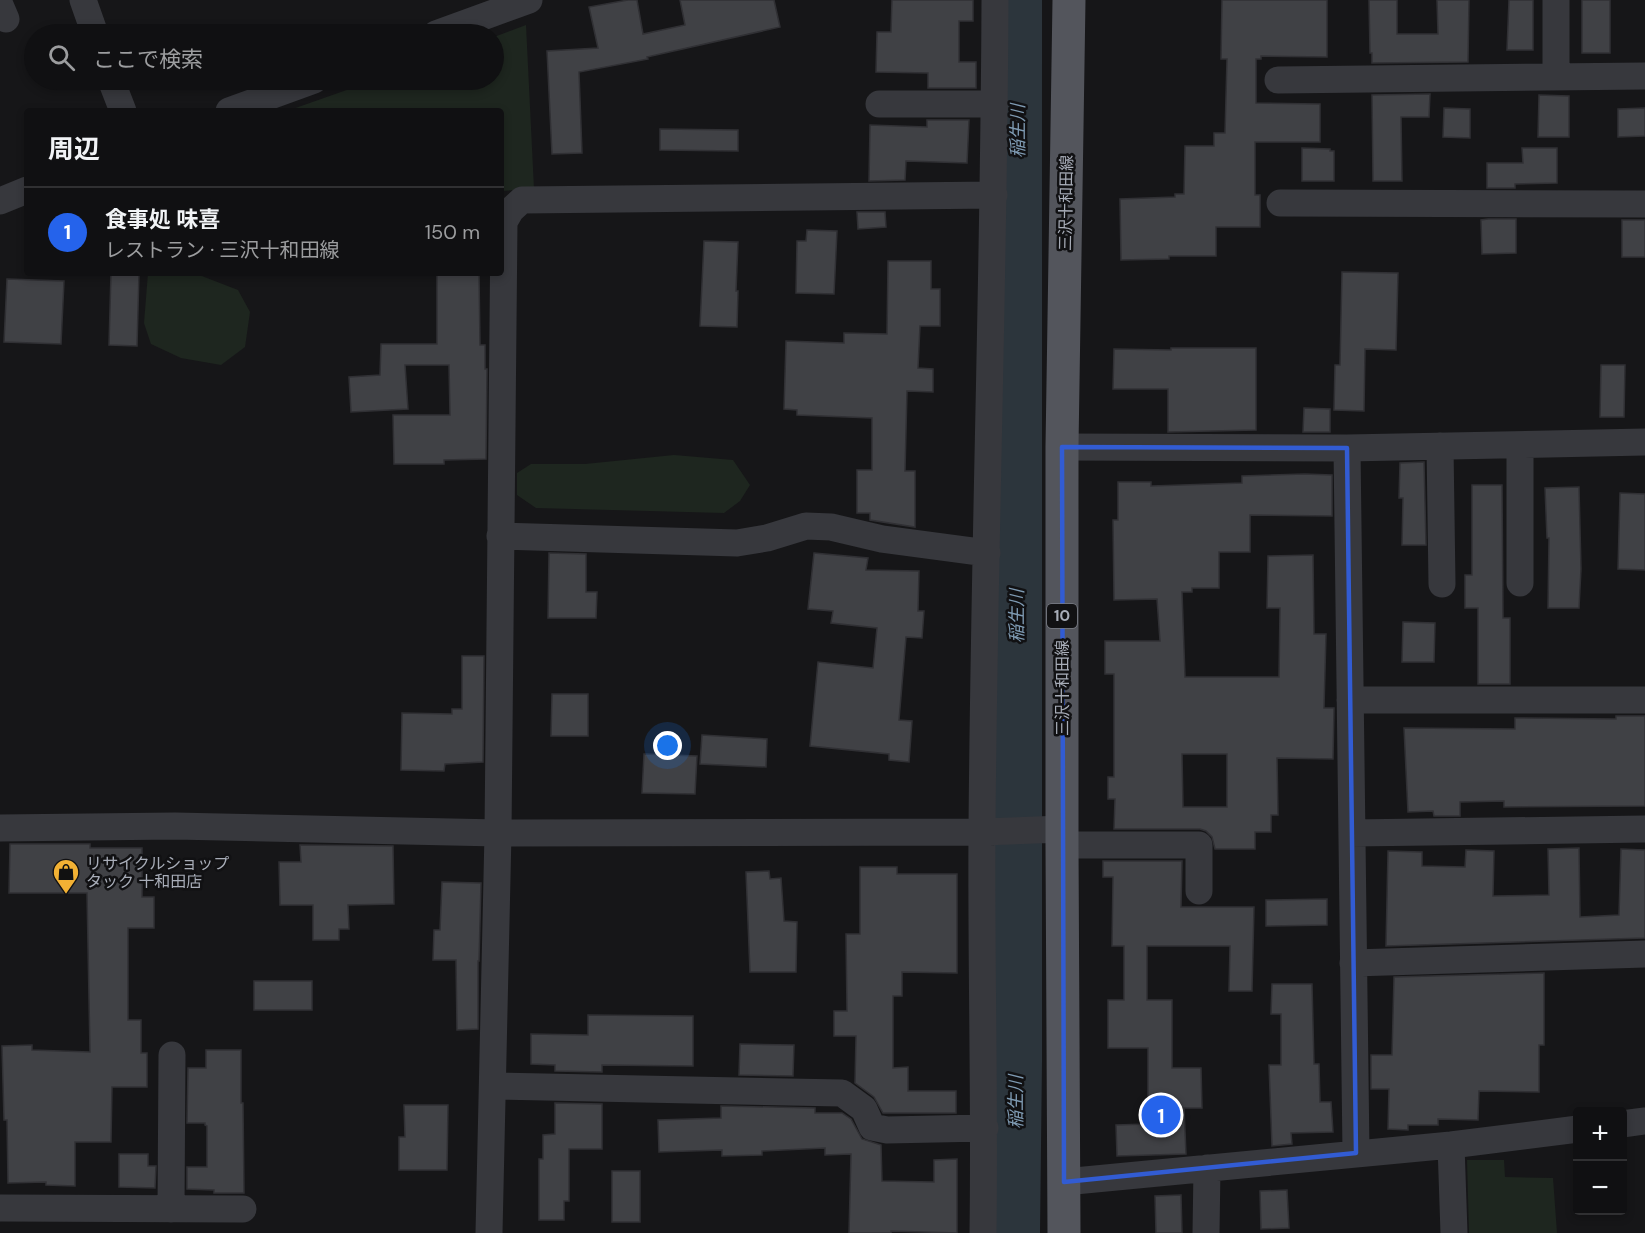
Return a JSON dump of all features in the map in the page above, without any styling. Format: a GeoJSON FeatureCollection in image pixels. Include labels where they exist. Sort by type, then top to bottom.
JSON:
{"type":"FeatureCollection","features":[{"type":"Feature","properties":{"kind":"main road","name":"三沢十和田線"},"geometry":{"type":"LineString","coordinates":[[1064,1233],[1052,835],[1062,447],[1069,0]]}},
{"type":"Feature","properties":{"kind":"street"},"geometry":{"type":"LineString","coordinates":[[83,0],[91,24]]}},
{"type":"Feature","properties":{"kind":"street"},"geometry":{"type":"LineString","coordinates":[[463,24],[529,0]]}},
{"type":"Feature","properties":{"kind":"street"},"geometry":{"type":"LineString","coordinates":[[982,1233],[988,832],[987,553],[994,195],[995,0]]}},
{"type":"Feature","properties":{"kind":"street"},"geometry":{"type":"LineString","coordinates":[[1556,0],[1556,77]]}},
{"type":"Feature","properties":{"kind":"street"},"geometry":{"type":"LineString","coordinates":[[1278,80],[1645,76]]}},
{"type":"Feature","properties":{"kind":"street"},"geometry":{"type":"LineString","coordinates":[[115,90],[122,108]]}},
{"type":"Feature","properties":{"kind":"street"},"geometry":{"type":"LineString","coordinates":[[237,108],[287,90]]}},
{"type":"Feature","properties":{"kind":"street"},"geometry":{"type":"LineString","coordinates":[[879,104],[995,104]]}},
{"type":"Feature","properties":{"kind":"street"},"geometry":{"type":"LineString","coordinates":[[0,201],[24,191]]}},
{"type":"Feature","properties":{"kind":"street"},"geometry":{"type":"LineString","coordinates":[[504,222],[522,200],[994,195]]}},
{"type":"Feature","properties":{"kind":"street"},"geometry":{"type":"LineString","coordinates":[[1280,203],[1645,204]]}},
{"type":"Feature","properties":{"kind":"street"},"geometry":{"type":"LineString","coordinates":[[489,1233],[498,833],[503,276]]}},
{"type":"Feature","properties":{"kind":"street"},"geometry":{"type":"LineString","coordinates":[[1062,447],[1347,448],[1645,442]]}},
{"type":"Feature","properties":{"kind":"street"},"geometry":{"type":"LineString","coordinates":[[1520,445],[1520,583]]}},
{"type":"Feature","properties":{"kind":"street"},"geometry":{"type":"LineString","coordinates":[[1440,446],[1442,584]]}},
{"type":"Feature","properties":{"kind":"street"},"geometry":{"type":"LineString","coordinates":[[1347,448],[1356,1153]]}},
{"type":"Feature","properties":{"kind":"street"},"geometry":{"type":"LineString","coordinates":[[500,536],[737,543],[767,538],[806,526],[822,526],[882,539],[987,553]]}},
{"type":"Feature","properties":{"kind":"street"},"geometry":{"type":"LineString","coordinates":[[1350,700],[1645,700]]}},
{"type":"Feature","properties":{"kind":"street"},"geometry":{"type":"LineString","coordinates":[[0,828],[175,826],[498,833],[988,832],[1052,835],[1199,845],[1199,891]]}},
{"type":"Feature","properties":{"kind":"street"},"geometry":{"type":"LineString","coordinates":[[1352,833],[1645,829]]}},
{"type":"Feature","properties":{"kind":"street"},"geometry":{"type":"LineString","coordinates":[[1353,963],[1645,954]]}},
{"type":"Feature","properties":{"kind":"street"},"geometry":{"type":"LineString","coordinates":[[171,1209],[172,1056]]}},
{"type":"Feature","properties":{"kind":"street"},"geometry":{"type":"LineString","coordinates":[[493,1086],[842,1093],[864,1109],[872,1127],[887,1130],[985,1128]]}},
{"type":"Feature","properties":{"kind":"street"},"geometry":{"type":"LineString","coordinates":[[1627,1123],[1645,1121]]}},
{"type":"Feature","properties":{"kind":"street"},"geometry":{"type":"LineString","coordinates":[[1064,1182],[1451,1145],[1573,1130]]}},
{"type":"Feature","properties":{"kind":"street"},"geometry":{"type":"LineString","coordinates":[[1451,1145],[1454,1233]]}},
{"type":"Feature","properties":{"kind":"street"},"geometry":{"type":"LineString","coordinates":[[1206,1233],[1207,1168]]}},
{"type":"Feature","properties":{"kind":"street"},"geometry":{"type":"LineString","coordinates":[[0,1208],[243,1209]]}},
{"type":"Feature","properties":{"kind":"highlighted area"},"geometry":{"type":"Polygon","coordinates":[[[1062,447],[1347,448],[1356,1153],[1064,1182],[1062,447]]]}},
{"type":"Feature","properties":{"kind":"shaded area"},"geometry":{"type":"Polygon","coordinates":[[[526,25],[534,189],[504,191],[504,108],[296,108],[347,90],[504,90],[504,33],[526,25]]]}},
{"type":"Feature","properties":{"kind":"shaded area"},"geometry":{"type":"Polygon","coordinates":[[[148,276],[202,276],[238,290],[250,312],[245,347],[221,365],[181,358],[151,344],[144,323],[148,276]]]}},
{"type":"Feature","properties":{"kind":"shaded area"},"geometry":{"type":"Polygon","coordinates":[[[674,455],[733,460],[750,485],[740,501],[724,513],[536,508],[517,495],[517,473],[531,464],[585,464],[674,455]]]}},
{"type":"Feature","properties":{"kind":"shaded area"},"geometry":{"type":"Polygon","coordinates":[[[1467,1160],[1504,1160],[1505,1177],[1553,1178],[1557,1233],[1469,1233],[1467,1160]]]}},
{"type":"Feature","properties":{"kind":"building"},"geometry":{"type":"Polygon","coordinates":[[[637,0],[643,34],[685,25],[680,0],[774,0],[780,27],[647,57],[648,59],[579,72],[582,153],[552,154],[547,51],[598,48],[589,7],[637,0]]]}},
{"type":"Feature","properties":{"kind":"building"},"geometry":{"type":"Polygon","coordinates":[[[892,0],[973,0],[973,21],[959,21],[959,62],[976,62],[976,88],[928,88],[928,73],[876,72],[877,32],[891,32],[892,0]]]}},
{"type":"Feature","properties":{"kind":"building"},"geometry":{"type":"Polygon","coordinates":[[[1222,0],[1327,0],[1327,57],[1261,56],[1261,59],[1256,59],[1256,103],[1320,104],[1320,142],[1255,142],[1255,195],[1260,195],[1260,227],[1216,227],[1216,256],[1169,256],[1169,259],[1121,260],[1120,199],[1175,197],[1175,194],[1184,194],[1185,146],[1214,146],[1214,133],[1225,133],[1227,59],[1221,59],[1222,0]]]}},
{"type":"Feature","properties":{"kind":"building"},"geometry":{"type":"Polygon","coordinates":[[[1369,0],[1397,0],[1397,34],[1438,34],[1437,0],[1469,0],[1468,62],[1372,63],[1369,0]]]}},
{"type":"Feature","properties":{"kind":"building"},"geometry":{"type":"Polygon","coordinates":[[[1509,0],[1533,0],[1533,50],[1507,50],[1509,0]]]}},
{"type":"Feature","properties":{"kind":"building"},"geometry":{"type":"Polygon","coordinates":[[[1582,0],[1610,0],[1610,53],[1582,53],[1582,0]]]}},
{"type":"Feature","properties":{"kind":"building"},"geometry":{"type":"Polygon","coordinates":[[[1430,94],[1429,117],[1401,117],[1402,181],[1373,181],[1372,95],[1430,94]]]}},
{"type":"Feature","properties":{"kind":"building"},"geometry":{"type":"Polygon","coordinates":[[[1539,95],[1569,96],[1569,137],[1538,137],[1539,95]]]}},
{"type":"Feature","properties":{"kind":"building"},"geometry":{"type":"Polygon","coordinates":[[[1444,108],[1470,109],[1470,138],[1443,137],[1444,108]]]}},
{"type":"Feature","properties":{"kind":"building"},"geometry":{"type":"Polygon","coordinates":[[[1645,108],[1645,136],[1618,137],[1618,109],[1645,108]]]}},
{"type":"Feature","properties":{"kind":"building"},"geometry":{"type":"Polygon","coordinates":[[[927,120],[969,120],[967,163],[906,161],[905,180],[869,181],[870,125],[927,127],[927,120]]]}},
{"type":"Feature","properties":{"kind":"building"},"geometry":{"type":"Polygon","coordinates":[[[660,129],[738,130],[738,151],[660,150],[660,129]]]}},
{"type":"Feature","properties":{"kind":"building"},"geometry":{"type":"Polygon","coordinates":[[[1302,148],[1334,151],[1334,181],[1302,181],[1302,148]]]}},
{"type":"Feature","properties":{"kind":"building"},"geometry":{"type":"Polygon","coordinates":[[[1522,148],[1557,148],[1557,183],[1515,184],[1515,188],[1487,188],[1487,163],[1523,163],[1522,148]]]}},
{"type":"Feature","properties":{"kind":"building"},"geometry":{"type":"Polygon","coordinates":[[[857,212],[885,212],[886,227],[858,229],[857,212]]]}},
{"type":"Feature","properties":{"kind":"building"},"geometry":{"type":"Polygon","coordinates":[[[1516,219],[1516,253],[1482,254],[1481,220],[1516,219]]]}},
{"type":"Feature","properties":{"kind":"building"},"geometry":{"type":"Polygon","coordinates":[[[1622,220],[1645,220],[1645,257],[1622,257],[1622,220]]]}},
{"type":"Feature","properties":{"kind":"building"},"geometry":{"type":"Polygon","coordinates":[[[807,230],[837,231],[834,294],[796,293],[797,241],[806,241],[807,230]]]}},
{"type":"Feature","properties":{"kind":"building"},"geometry":{"type":"Polygon","coordinates":[[[704,241],[738,242],[737,327],[700,326],[704,241]]]}},
{"type":"Feature","properties":{"kind":"building"},"geometry":{"type":"Polygon","coordinates":[[[888,261],[931,261],[931,289],[940,289],[940,326],[920,326],[918,368],[933,369],[933,392],[907,391],[905,471],[915,471],[915,527],[870,520],[870,513],[857,513],[857,470],[872,470],[872,418],[797,415],[797,410],[784,409],[786,341],[844,343],[844,333],[887,334],[888,261]]]}},
{"type":"Feature","properties":{"kind":"building"},"geometry":{"type":"Polygon","coordinates":[[[1342,272],[1398,273],[1396,350],[1365,349],[1364,411],[1334,410],[1335,365],[1340,365],[1342,272]]]}},
{"type":"Feature","properties":{"kind":"building"},"geometry":{"type":"Polygon","coordinates":[[[111,276],[139,276],[137,346],[109,345],[111,276]]]}},
{"type":"Feature","properties":{"kind":"building"},"geometry":{"type":"Polygon","coordinates":[[[437,276],[479,276],[480,345],[485,345],[485,369],[487,369],[486,459],[444,460],[444,464],[394,464],[393,415],[450,415],[449,365],[405,365],[408,409],[351,412],[349,377],[380,375],[381,344],[437,344],[437,276]]]}},
{"type":"Feature","properties":{"kind":"building"},"geometry":{"type":"Polygon","coordinates":[[[7,279],[64,281],[61,344],[4,342],[7,279]]]}},
{"type":"Feature","properties":{"kind":"building"},"geometry":{"type":"Polygon","coordinates":[[[1171,348],[1256,348],[1256,430],[1168,432],[1168,389],[1113,389],[1114,349],[1171,350],[1171,348]]]}},
{"type":"Feature","properties":{"kind":"building"},"geometry":{"type":"Polygon","coordinates":[[[1601,365],[1625,365],[1624,417],[1600,417],[1601,365]]]}},
{"type":"Feature","properties":{"kind":"building"},"geometry":{"type":"Polygon","coordinates":[[[1304,408],[1330,409],[1330,432],[1303,432],[1304,408]]]}},
{"type":"Feature","properties":{"kind":"building"},"geometry":{"type":"Polygon","coordinates":[[[1424,462],[1426,545],[1402,545],[1403,498],[1399,498],[1400,463],[1424,462]]]}},
{"type":"Feature","properties":{"kind":"building"},"geometry":{"type":"Polygon","coordinates":[[[1332,475],[1332,516],[1250,515],[1250,552],[1219,552],[1219,588],[1192,588],[1192,592],[1182,592],[1185,677],[1279,677],[1280,608],[1267,608],[1268,556],[1313,555],[1314,634],[1326,634],[1324,708],[1334,708],[1333,759],[1277,758],[1278,815],[1271,815],[1271,832],[1255,832],[1255,849],[1215,849],[1212,837],[1200,829],[1114,829],[1115,799],[1108,799],[1108,777],[1114,777],[1114,674],[1105,674],[1105,641],[1160,641],[1157,599],[1114,600],[1113,520],[1118,520],[1118,482],[1151,482],[1151,486],[1242,483],[1242,476],[1332,475]],[[1182,754],[1183,807],[1227,807],[1227,754],[1182,754]]]}},
{"type":"Feature","properties":{"kind":"building"},"geometry":{"type":"Polygon","coordinates":[[[1472,485],[1502,485],[1503,618],[1510,618],[1510,684],[1478,684],[1478,608],[1465,608],[1465,575],[1472,575],[1472,485]]]}},
{"type":"Feature","properties":{"kind":"building"},"geometry":{"type":"Polygon","coordinates":[[[1579,487],[1581,569],[1579,608],[1548,608],[1549,538],[1547,538],[1545,488],[1579,487]]]}},
{"type":"Feature","properties":{"kind":"building"},"geometry":{"type":"Polygon","coordinates":[[[1620,493],[1645,494],[1645,570],[1618,569],[1620,493]]]}},
{"type":"Feature","properties":{"kind":"building"},"geometry":{"type":"Polygon","coordinates":[[[549,553],[586,554],[586,592],[597,592],[596,618],[548,618],[549,553]]]}},
{"type":"Feature","properties":{"kind":"building"},"geometry":{"type":"Polygon","coordinates":[[[814,553],[868,558],[866,570],[919,571],[918,611],[924,611],[922,638],[906,637],[899,720],[912,721],[909,762],[889,760],[889,754],[810,746],[818,662],[873,668],[877,628],[831,623],[833,611],[808,609],[814,553]]]}},
{"type":"Feature","properties":{"kind":"building"},"geometry":{"type":"Polygon","coordinates":[[[1403,622],[1435,623],[1434,662],[1402,662],[1403,622]]]}},
{"type":"Feature","properties":{"kind":"building"},"geometry":{"type":"Polygon","coordinates":[[[462,656],[484,656],[483,762],[445,764],[444,771],[401,770],[402,713],[452,714],[452,709],[462,709],[462,656]]]}},
{"type":"Feature","properties":{"kind":"building"},"geometry":{"type":"Polygon","coordinates":[[[552,694],[588,694],[588,736],[551,736],[552,694]]]}},
{"type":"Feature","properties":{"kind":"building"},"geometry":{"type":"Polygon","coordinates":[[[1616,716],[1645,716],[1645,806],[1504,807],[1504,801],[1460,802],[1460,816],[1434,816],[1433,811],[1408,812],[1404,728],[1515,729],[1515,718],[1616,719],[1616,716]]]}},
{"type":"Feature","properties":{"kind":"building"},"geometry":{"type":"Polygon","coordinates":[[[702,735],[767,739],[766,767],[700,764],[702,735]]]}},
{"type":"Feature","properties":{"kind":"building"},"geometry":{"type":"Polygon","coordinates":[[[644,754],[697,756],[695,794],[642,793],[644,754]]]}},
{"type":"Feature","properties":{"kind":"building"},"geometry":{"type":"Polygon","coordinates":[[[10,844],[90,844],[90,848],[142,848],[142,897],[154,897],[154,928],[128,928],[128,1020],[141,1020],[141,1053],[147,1053],[147,1087],[112,1087],[111,1142],[75,1142],[75,1186],[46,1185],[46,1182],[8,1183],[2,1046],[32,1045],[32,1050],[90,1052],[87,893],[9,893],[10,844]]]}},
{"type":"Feature","properties":{"kind":"building"},"geometry":{"type":"Polygon","coordinates":[[[300,845],[393,846],[394,904],[348,905],[349,929],[339,929],[339,940],[313,940],[313,905],[280,905],[279,862],[301,862],[300,845]]]}},
{"type":"Feature","properties":{"kind":"building"},"geometry":{"type":"Polygon","coordinates":[[[1579,848],[1580,917],[1619,915],[1621,849],[1645,850],[1645,938],[1386,946],[1388,851],[1422,852],[1422,866],[1465,867],[1466,850],[1494,851],[1493,896],[1549,895],[1548,849],[1579,848]]]}},
{"type":"Feature","properties":{"kind":"building"},"geometry":{"type":"Polygon","coordinates":[[[1103,861],[1182,861],[1181,907],[1254,907],[1252,991],[1229,991],[1230,946],[1147,946],[1147,1000],[1172,1000],[1172,1068],[1201,1068],[1202,1108],[1184,1108],[1186,1154],[1117,1156],[1116,1125],[1148,1124],[1148,1048],[1108,1048],[1108,1000],[1124,1000],[1124,946],[1112,946],[1113,877],[1103,877],[1103,861]]]}},
{"type":"Feature","properties":{"kind":"building"},"geometry":{"type":"Polygon","coordinates":[[[860,867],[897,867],[897,874],[957,874],[957,973],[902,972],[902,996],[893,996],[893,1068],[908,1067],[908,1091],[956,1091],[956,1113],[883,1113],[874,1097],[855,1083],[856,1036],[834,1036],[834,1011],[847,1011],[846,934],[860,934],[860,867]]]}},
{"type":"Feature","properties":{"kind":"building"},"geometry":{"type":"Polygon","coordinates":[[[769,871],[770,879],[781,878],[784,921],[797,922],[796,972],[750,972],[746,872],[769,871]]]}},
{"type":"Feature","properties":{"kind":"building"},"geometry":{"type":"Polygon","coordinates":[[[442,882],[481,883],[478,1029],[457,1030],[456,960],[433,960],[434,930],[440,930],[442,882]]]}},
{"type":"Feature","properties":{"kind":"building"},"geometry":{"type":"Polygon","coordinates":[[[1327,899],[1327,925],[1266,926],[1266,900],[1327,899]]]}},
{"type":"Feature","properties":{"kind":"building"},"geometry":{"type":"Polygon","coordinates":[[[1544,973],[1544,1045],[1539,1045],[1539,1092],[1479,1091],[1478,1120],[1438,1119],[1438,1125],[1408,1125],[1408,1130],[1388,1129],[1389,1089],[1371,1089],[1371,1055],[1392,1055],[1394,977],[1544,973]]]}},
{"type":"Feature","properties":{"kind":"building"},"geometry":{"type":"Polygon","coordinates":[[[254,981],[312,981],[312,1010],[254,1010],[254,981]]]}},
{"type":"Feature","properties":{"kind":"building"},"geometry":{"type":"Polygon","coordinates":[[[1272,984],[1312,984],[1314,1064],[1319,1064],[1320,1102],[1331,1102],[1333,1132],[1291,1133],[1292,1144],[1272,1146],[1269,1065],[1281,1065],[1281,1014],[1271,1014],[1272,984]]]}},
{"type":"Feature","properties":{"kind":"building"},"geometry":{"type":"Polygon","coordinates":[[[588,1015],[693,1016],[693,1066],[602,1065],[602,1072],[555,1071],[555,1065],[531,1064],[531,1034],[588,1035],[588,1015]]]}},
{"type":"Feature","properties":{"kind":"building"},"geometry":{"type":"Polygon","coordinates":[[[740,1044],[794,1045],[793,1076],[739,1075],[740,1044]]]}},
{"type":"Feature","properties":{"kind":"building"},"geometry":{"type":"Polygon","coordinates":[[[206,1050],[241,1050],[244,1193],[214,1193],[214,1190],[187,1189],[187,1167],[207,1167],[207,1126],[205,1123],[187,1123],[188,1068],[206,1068],[206,1050]]]}},
{"type":"Feature","properties":{"kind":"building"},"geometry":{"type":"Polygon","coordinates":[[[555,1103],[602,1104],[602,1149],[569,1149],[569,1201],[564,1201],[564,1220],[539,1220],[539,1159],[543,1159],[543,1135],[555,1134],[555,1103]]]}},
{"type":"Feature","properties":{"kind":"building"},"geometry":{"type":"Polygon","coordinates":[[[404,1105],[448,1105],[447,1170],[399,1170],[399,1137],[405,1137],[404,1105]]]}},
{"type":"Feature","properties":{"kind":"building"},"geometry":{"type":"Polygon","coordinates":[[[721,1106],[815,1108],[815,1113],[842,1113],[851,1119],[862,1139],[881,1145],[882,1181],[934,1182],[934,1160],[957,1159],[957,1233],[891,1231],[891,1233],[849,1233],[851,1154],[825,1155],[825,1148],[762,1151],[762,1155],[722,1156],[722,1150],[659,1152],[658,1120],[721,1118],[721,1106]]]}},
{"type":"Feature","properties":{"kind":"building"},"geometry":{"type":"Polygon","coordinates":[[[119,1154],[148,1154],[148,1166],[156,1166],[155,1188],[119,1187],[119,1154]]]}},
{"type":"Feature","properties":{"kind":"building"},"geometry":{"type":"Polygon","coordinates":[[[612,1171],[640,1171],[640,1222],[612,1222],[612,1171]]]}},
{"type":"Feature","properties":{"kind":"building"},"geometry":{"type":"Polygon","coordinates":[[[1287,1190],[1289,1228],[1261,1229],[1260,1191],[1287,1190]]]}},
{"type":"Feature","properties":{"kind":"building"},"geometry":{"type":"Polygon","coordinates":[[[1181,1195],[1182,1233],[1156,1233],[1155,1196],[1181,1195]]]}},
{"type":"Feature","properties":{"kind":"waterway","name":"稲生川"},"geometry":{"type":"LineString","coordinates":[[1016,1233],[1018,0]]}},
{"type":"Feature","properties":{"kind":"place","name":"リサイクルショップ タック 十和田店"},"geometry":{"type":"Point","coordinates":[66,895]}},
{"type":"Feature","properties":{"kind":"place","name":"食事処 味喜"},"geometry":{"type":"Point","coordinates":[1161,1115]}}]}
